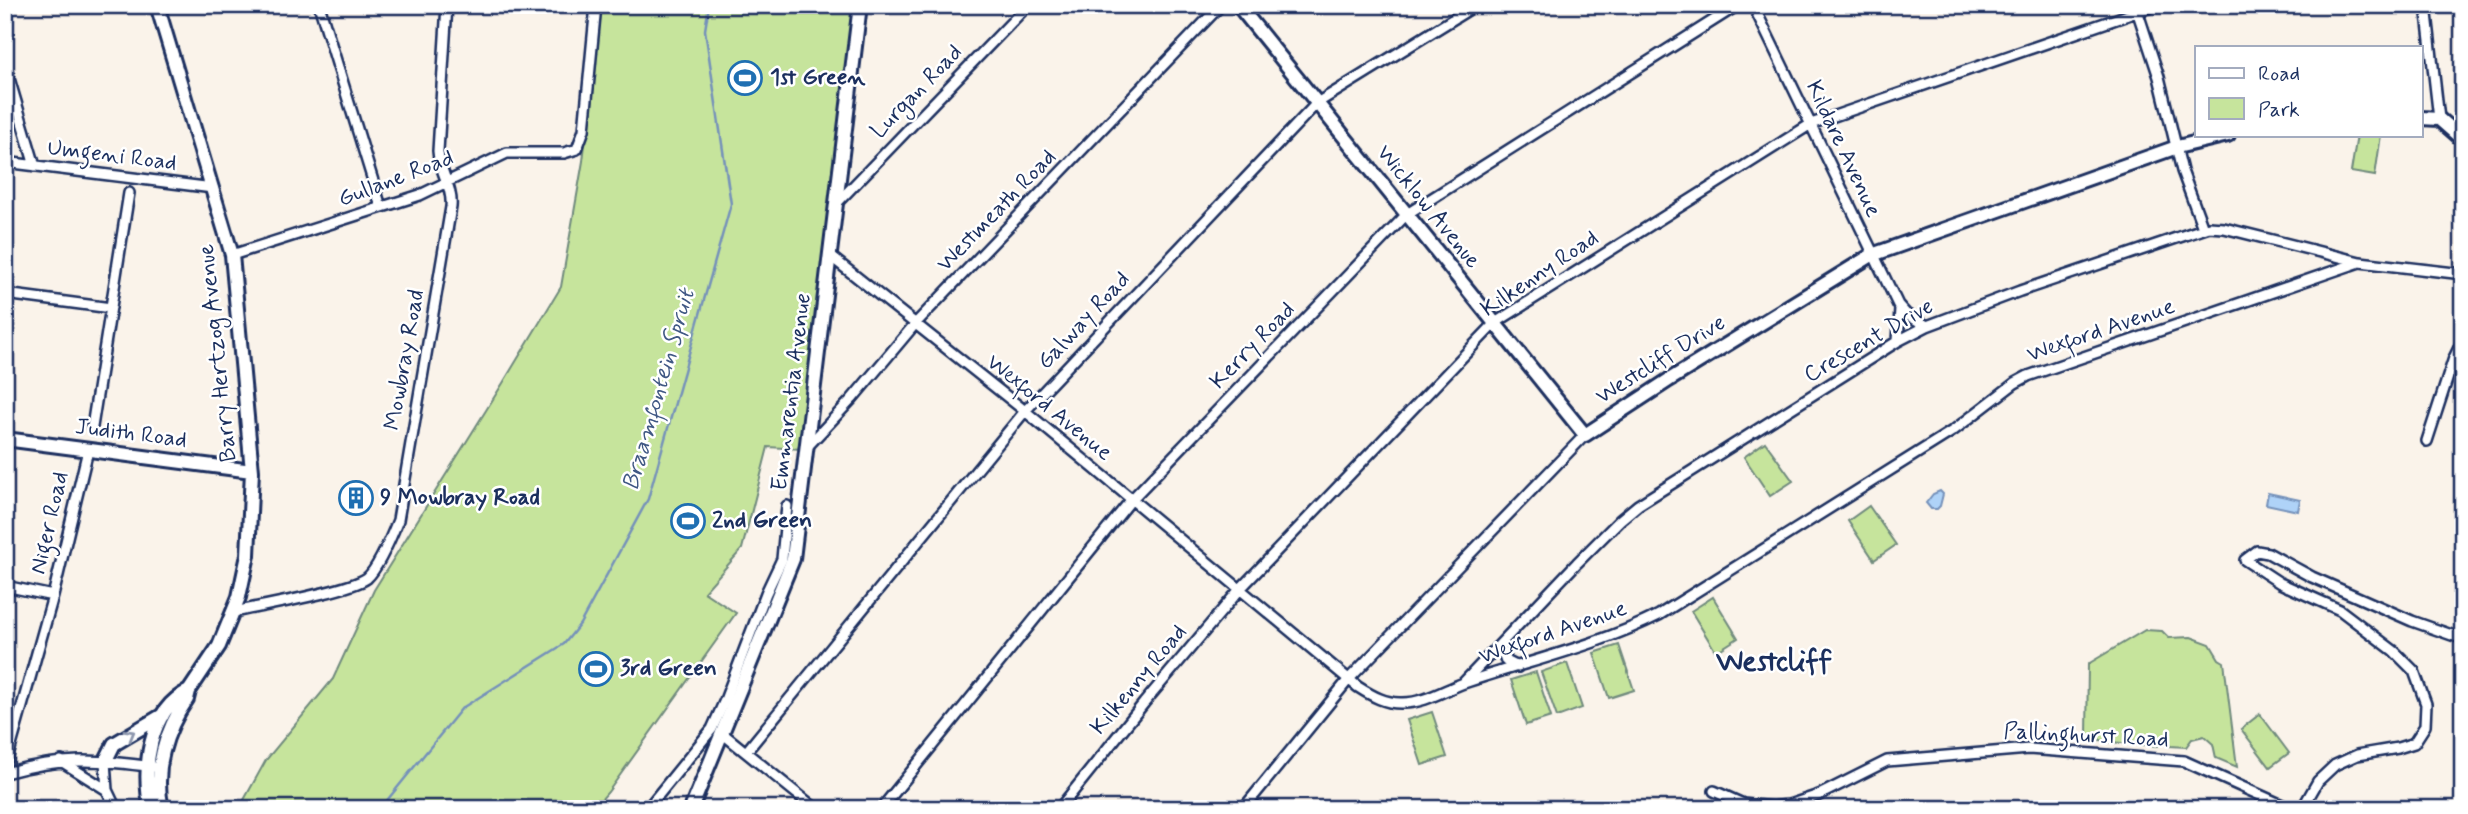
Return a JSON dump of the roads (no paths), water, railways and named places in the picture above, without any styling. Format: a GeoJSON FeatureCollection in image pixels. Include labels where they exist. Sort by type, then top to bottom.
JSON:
{"type":"FeatureCollection","features":[{"type":"Feature","properties":{"kind":"street","name":"Barry Hertzog Avenue"},"geometry":{"type":"LineString","coordinates":[[157,5],[232,255],[252,471],[248,555],[234,612],[219,646],[188,691],[187,699],[153,767],[162,809]]}},
{"type":"Feature","properties":{"kind":"street"},"geometry":{"type":"LineString","coordinates":[[319,5],[381,207]]}},
{"type":"Feature","properties":{"kind":"street","name":"Mowbray Road"},"geometry":{"type":"LineString","coordinates":[[234,612],[358,582],[370,574],[391,537],[400,508],[451,207],[448,182],[439,164],[438,151],[447,5]]}},
{"type":"Feature","properties":{"kind":"street","name":"Gullane Road"},"geometry":{"type":"LineString","coordinates":[[232,255],[420,195],[507,153],[574,151],[580,144],[584,130],[596,5]]}},
{"type":"Feature","properties":{"kind":"street","name":"Emmarentia Avenue"},"geometry":{"type":"LineString","coordinates":[[691,808],[791,566],[860,5]]}},
{"type":"Feature","properties":{"kind":"street","name":"Lurgan Road"},"geometry":{"type":"LineString","coordinates":[[835,206],[1028,5]]}},
{"type":"Feature","properties":{"kind":"street","name":"Westmeath Road"},"geometry":{"type":"LineString","coordinates":[[806,448],[852,399],[915,324],[1221,5]]}},
{"type":"Feature","properties":{"kind":"street","name":"Wicklow Avenue"},"geometry":{"type":"LineString","coordinates":[[1238,5],[1585,435]]}},
{"type":"Feature","properties":{"kind":"street","name":"Galway Road"},"geometry":{"type":"LineString","coordinates":[[746,752],[1025,411],[1317,103],[1476,5]]}},
{"type":"Feature","properties":{"kind":"street","name":"Kerry Road"},"geometry":{"type":"LineString","coordinates":[[881,809],[1131,500],[1407,214],[1738,5]]}},
{"type":"Feature","properties":{"kind":"street","name":"Kildare Avenue"},"geometry":{"type":"LineString","coordinates":[[1753,5],[1900,309]]}},
{"type":"Feature","properties":{"kind":"street","name":"Kilkenny Road"},"geometry":{"type":"LineString","coordinates":[[1059,809],[1241,588],[1495,324],[1811,124],[2137,8],[2157,5]]}},
{"type":"Feature","properties":{"kind":"street"},"geometry":{"type":"LineString","coordinates":[[2426,5],[2439,118],[2463,140]]}},
{"type":"Feature","properties":{"kind":"street"},"geometry":{"type":"LineString","coordinates":[[2137,8],[2159,77],[2182,171],[2203,228]]}},
{"type":"Feature","properties":{"kind":"street"},"geometry":{"type":"LineString","coordinates":[[5,65],[35,166]]}},
{"type":"Feature","properties":{"kind":"street"},"geometry":{"type":"LineString","coordinates":[[2422,118],[2439,118]]}},
{"type":"Feature","properties":{"kind":"street","name":"Westcliff Drive"},"geometry":{"type":"LineString","coordinates":[[1243,809],[1349,679],[1585,435],[1813,289],[1872,255],[2177,147],[2224,136]]}},
{"type":"Feature","properties":{"kind":"street","name":"Umgeni Road"},"geometry":{"type":"LineString","coordinates":[[5,162],[213,188]]}},
{"type":"Feature","properties":{"kind":"street"},"geometry":{"type":"LineString","coordinates":[[92,427],[129,193]]}},
{"type":"Feature","properties":{"kind":"street","name":"Crescent Drive"},"geometry":{"type":"LineString","coordinates":[[1463,684],[1628,513],[1898,341],[1927,326],[2203,228],[2219,227],[2360,261],[2463,274]]}},
{"type":"Feature","properties":{"kind":"street","name":"Wexford Avenue"},"geometry":{"type":"LineString","coordinates":[[829,255],[1025,411],[1349,679],[1372,696],[1396,703],[1415,702],[1629,629],[1659,615],[1954,430],[2021,379],[2360,261]]}},
{"type":"Feature","properties":{"kind":"street"},"geometry":{"type":"LineString","coordinates":[[5,294],[111,308]]}},
{"type":"Feature","properties":{"kind":"street"},"geometry":{"type":"LineString","coordinates":[[1898,341],[1900,309],[1927,326]]}},
{"type":"Feature","properties":{"kind":"street"},"geometry":{"type":"LineString","coordinates":[[2427,441],[2454,358],[2463,340]]}},
{"type":"Feature","properties":{"kind":"street","name":"Judith Road"},"geometry":{"type":"LineString","coordinates":[[5,439],[252,471]]}},
{"type":"Feature","properties":{"kind":"street","name":"Niger Road"},"geometry":{"type":"LineString","coordinates":[[5,767],[53,596],[88,450]]}},
{"type":"Feature","properties":{"kind":"street"},"geometry":{"type":"LineString","coordinates":[[647,809],[712,729],[782,559],[787,506]]}},
{"type":"Feature","properties":{"kind":"street"},"geometry":{"type":"LineString","coordinates":[[2302,809],[2312,788],[2335,765],[2357,755],[2414,743],[2425,726],[2426,706],[2414,671],[2394,651],[2340,610],[2266,575],[2245,560],[2250,554],[2257,551],[2267,553],[2312,577],[2403,617],[2463,639]]}},
{"type":"Feature","properties":{"kind":"street"},"geometry":{"type":"LineString","coordinates":[[5,586],[53,596]]}},
{"type":"Feature","properties":{"kind":"street"},"geometry":{"type":"LineString","coordinates":[[1500,644],[1506,661],[1518,667]]}},
{"type":"Feature","properties":{"kind":"street","name":"Barry Hertzog Avenue"},"geometry":{"type":"LineString","coordinates":[[151,809],[148,791],[153,767],[153,740],[165,714],[180,695],[188,691]]}},
{"type":"Feature","properties":{"kind":"street"},"geometry":{"type":"LineString","coordinates":[[116,809],[107,790],[104,762],[114,744],[165,714]]}},
{"type":"Feature","properties":{"kind":"street"},"geometry":{"type":"LineString","coordinates":[[722,733],[816,809]]}},
{"type":"Feature","properties":{"kind":"street","name":"Pallinghurst Road"},"geometry":{"type":"LineString","coordinates":[[1714,791],[1743,804],[1772,807],[1789,805],[1819,795],[1887,761],[2029,749],[2183,761],[2291,809]]}},
{"type":"Feature","properties":{"kind":"street"},"geometry":{"type":"LineString","coordinates":[[5,773],[59,761],[153,767]]}},
{"type":"Feature","properties":{"kind":"street"},"geometry":{"type":"LineString","coordinates":[[59,761],[107,790]]}},
{"type":"Feature","properties":{"kind":"water"},"geometry":{"type":"Polygon","coordinates":[[[1940,491],[1943,494],[1940,506],[1931,509],[1926,503],[1933,494],[1940,491]]]}},
{"type":"Feature","properties":{"kind":"water"},"geometry":{"type":"Polygon","coordinates":[[[2268,493],[2300,500],[2298,511],[2266,504],[2268,493]]]}},
{"type":"Feature","properties":{"kind":"waterway","name":"Braamfontein Spruit"},"geometry":{"type":"LineString","coordinates":[[380,809],[462,708],[564,644],[580,624],[648,499],[731,204],[705,30],[709,5]]}},
{"type":"Feature","properties":{"kind":"place","name":"1st Green"},"geometry":{"type":"Point","coordinates":[745,78]}},
{"type":"Feature","properties":{"kind":"place","name":"9 Mowbray Road"},"geometry":{"type":"Point","coordinates":[356,498]}},
{"type":"Feature","properties":{"kind":"place","name":"2nd Green"},"geometry":{"type":"Point","coordinates":[688,521]}},
{"type":"Feature","properties":{"kind":"place","name":"3rd Green"},"geometry":{"type":"Point","coordinates":[596,669]}},
{"type":"Feature","properties":{"kind":"district","name":"Westcliff"},"geometry":{"type":"Point","coordinates":[1774,661]}}]}
